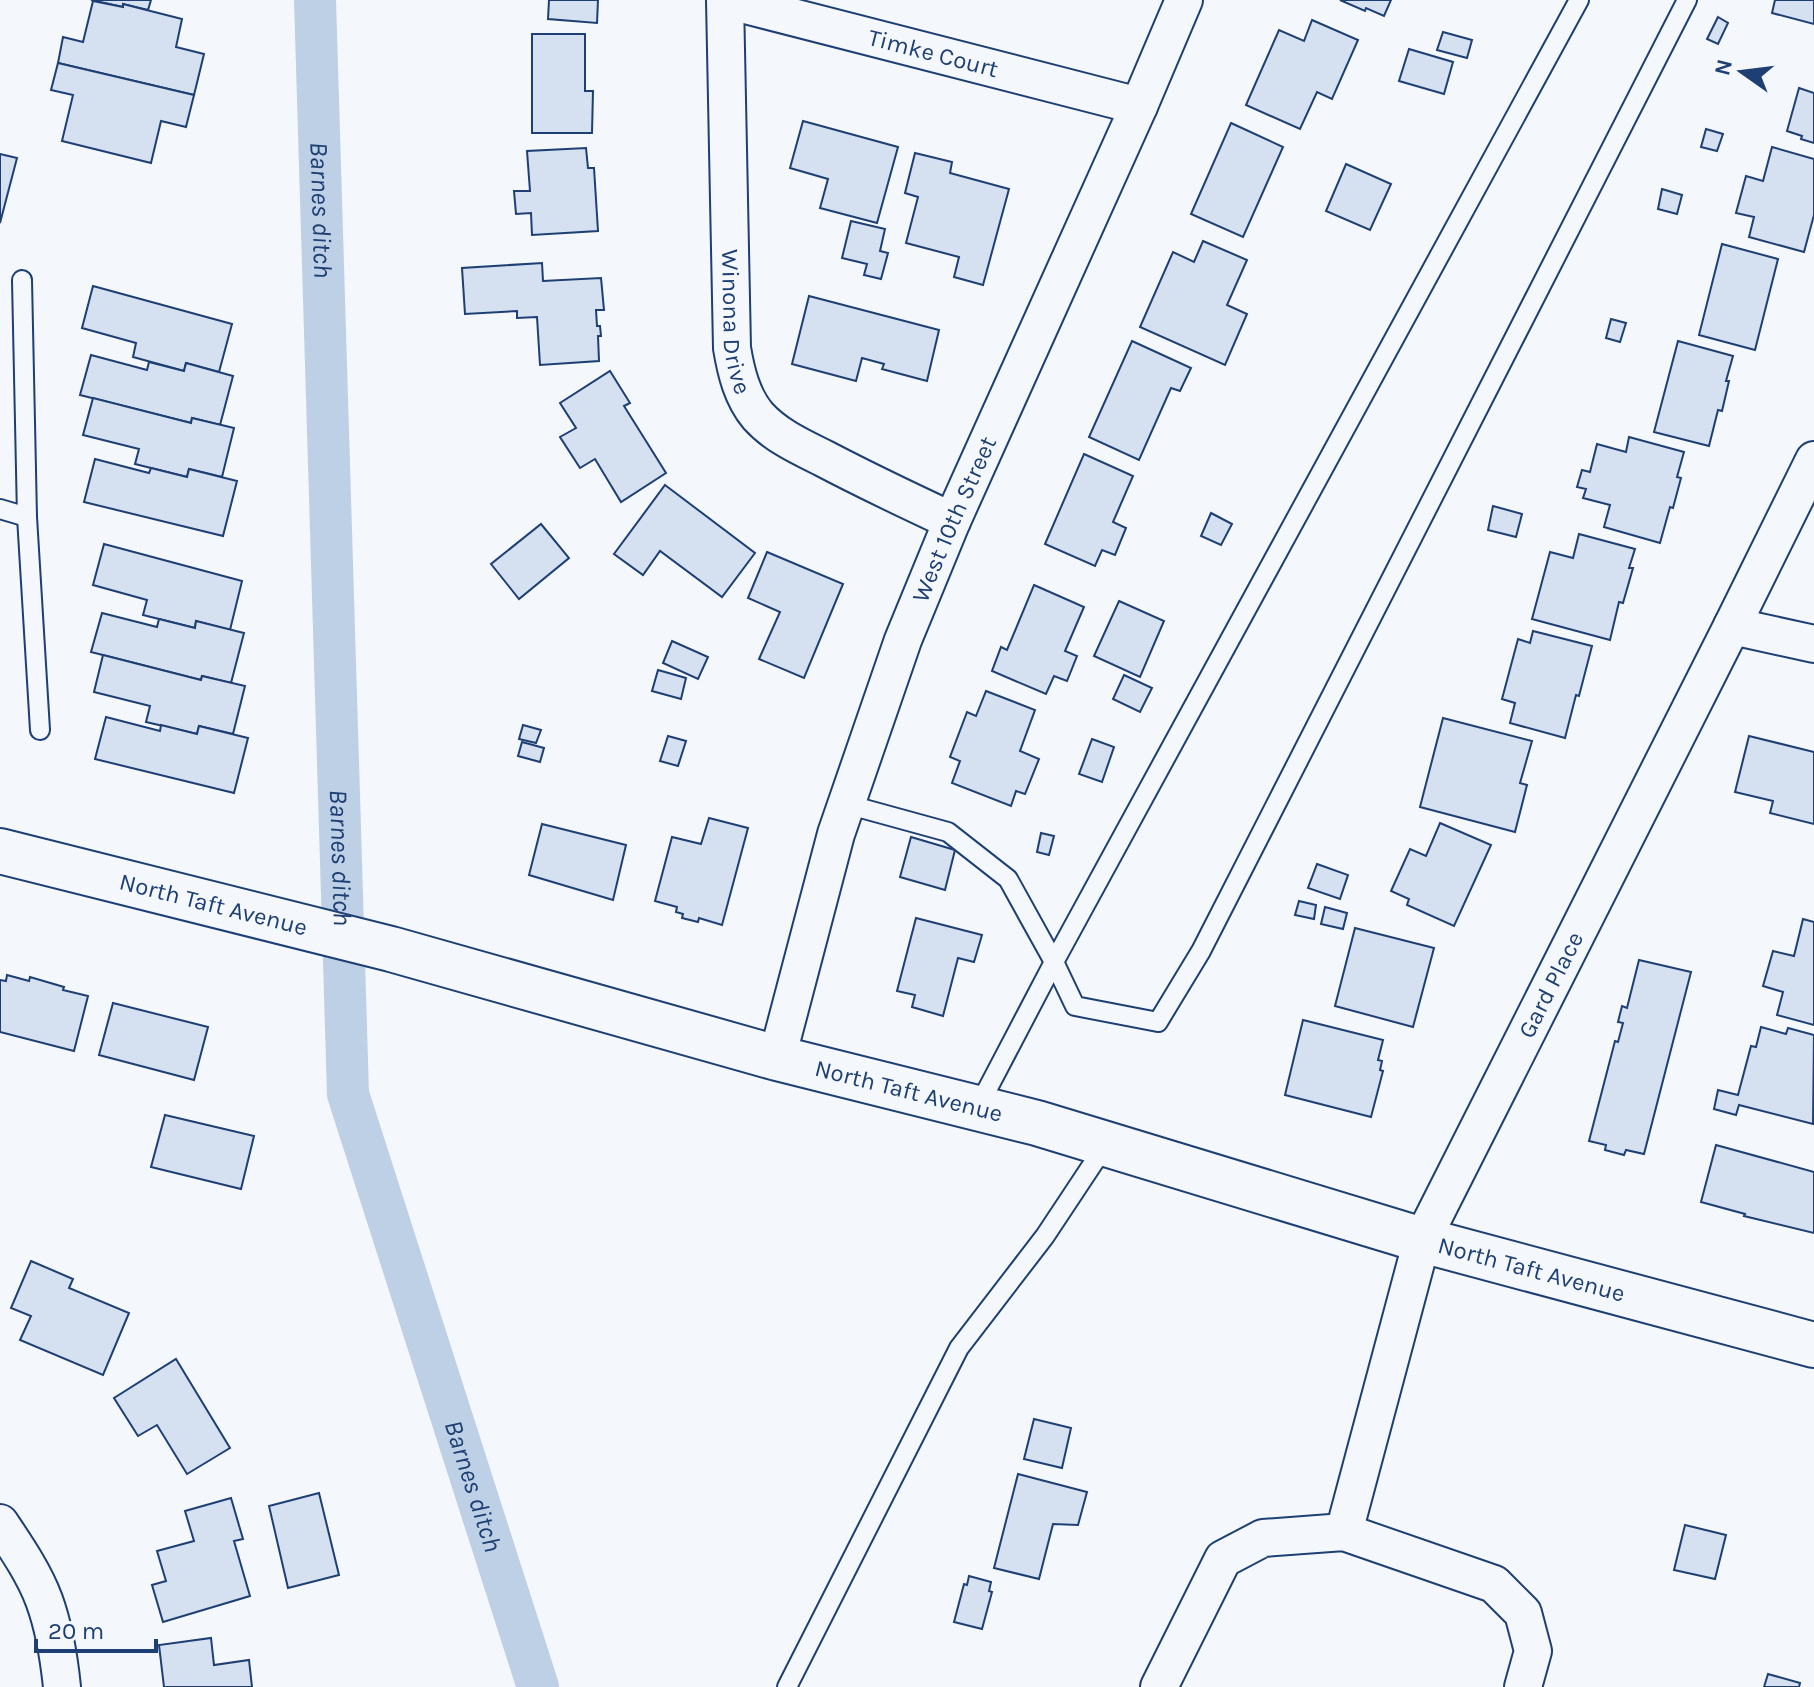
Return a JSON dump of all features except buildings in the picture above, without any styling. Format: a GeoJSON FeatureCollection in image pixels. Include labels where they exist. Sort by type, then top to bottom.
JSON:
{"type":"FeatureCollection","features":[{"type":"Feature","properties":{"kind":"main road","name":"North Taft Avenue"},"geometry":{"type":"LineString","coordinates":[[0,851],[391,949],[777,1058],[1037,1123],[1422,1240],[1814,1345]]}},
{"type":"Feature","properties":{"kind":"street","name":"Timke Court"},"geometry":{"type":"LineString","coordinates":[[725,0],[1139,106]]}},
{"type":"Feature","properties":{"kind":"street","name":"Winona Drive"},"geometry":{"type":"LineString","coordinates":[[725,0],[732,348],[736,373],[746,397],[762,420],[784,438],[952,521]]}},
{"type":"Feature","properties":{"kind":"street","name":"West 10th Street"},"geometry":{"type":"LineString","coordinates":[[777,1058],[836,834],[903,640],[952,521],[1184,0]]}},
{"type":"Feature","properties":{"kind":"street","name":"Gard Place"},"geometry":{"type":"LineString","coordinates":[[1344,1532],[1422,1240],[1814,460]]}},
{"type":"Feature","properties":{"kind":"street"},"geometry":{"type":"LineString","coordinates":[[1732,626],[1814,644]]}},
{"type":"Feature","properties":{"kind":"street"},"geometry":{"type":"LineString","coordinates":[[0,1523],[18,1549],[44,1600],[62,1687]]}},
{"type":"Feature","properties":{"kind":"street"},"geometry":{"type":"LineString","coordinates":[[1159,1687],[1223,1559],[1263,1538],[1344,1532],[1494,1584],[1523,1613],[1533,1651],[1523,1687]]}},
{"type":"Feature","properties":{"kind":"lane"},"geometry":{"type":"LineString","coordinates":[[977,1109],[1054,962],[1579,0]]}},
{"type":"Feature","properties":{"kind":"lane"},"geometry":{"type":"LineString","coordinates":[[846,804],[948,832],[1008,879],[1075,1006],[1158,1022],[1201,951],[1687,0]]}},
{"type":"Feature","properties":{"kind":"lane"},"geometry":{"type":"LineString","coordinates":[[22,280],[27,517],[40,730]]}},
{"type":"Feature","properties":{"kind":"lane"},"geometry":{"type":"LineString","coordinates":[[0,509],[27,517]]}},
{"type":"Feature","properties":{"kind":"lane"},"geometry":{"type":"LineString","coordinates":[[787,1687],[959,1348],[1045,1236],[1106,1144]]}},
{"type":"Feature","properties":{"kind":"waterway","name":"Barnes ditch"},"geometry":{"type":"LineString","coordinates":[[315,0],[348,1094],[538,1687]]}}]}
